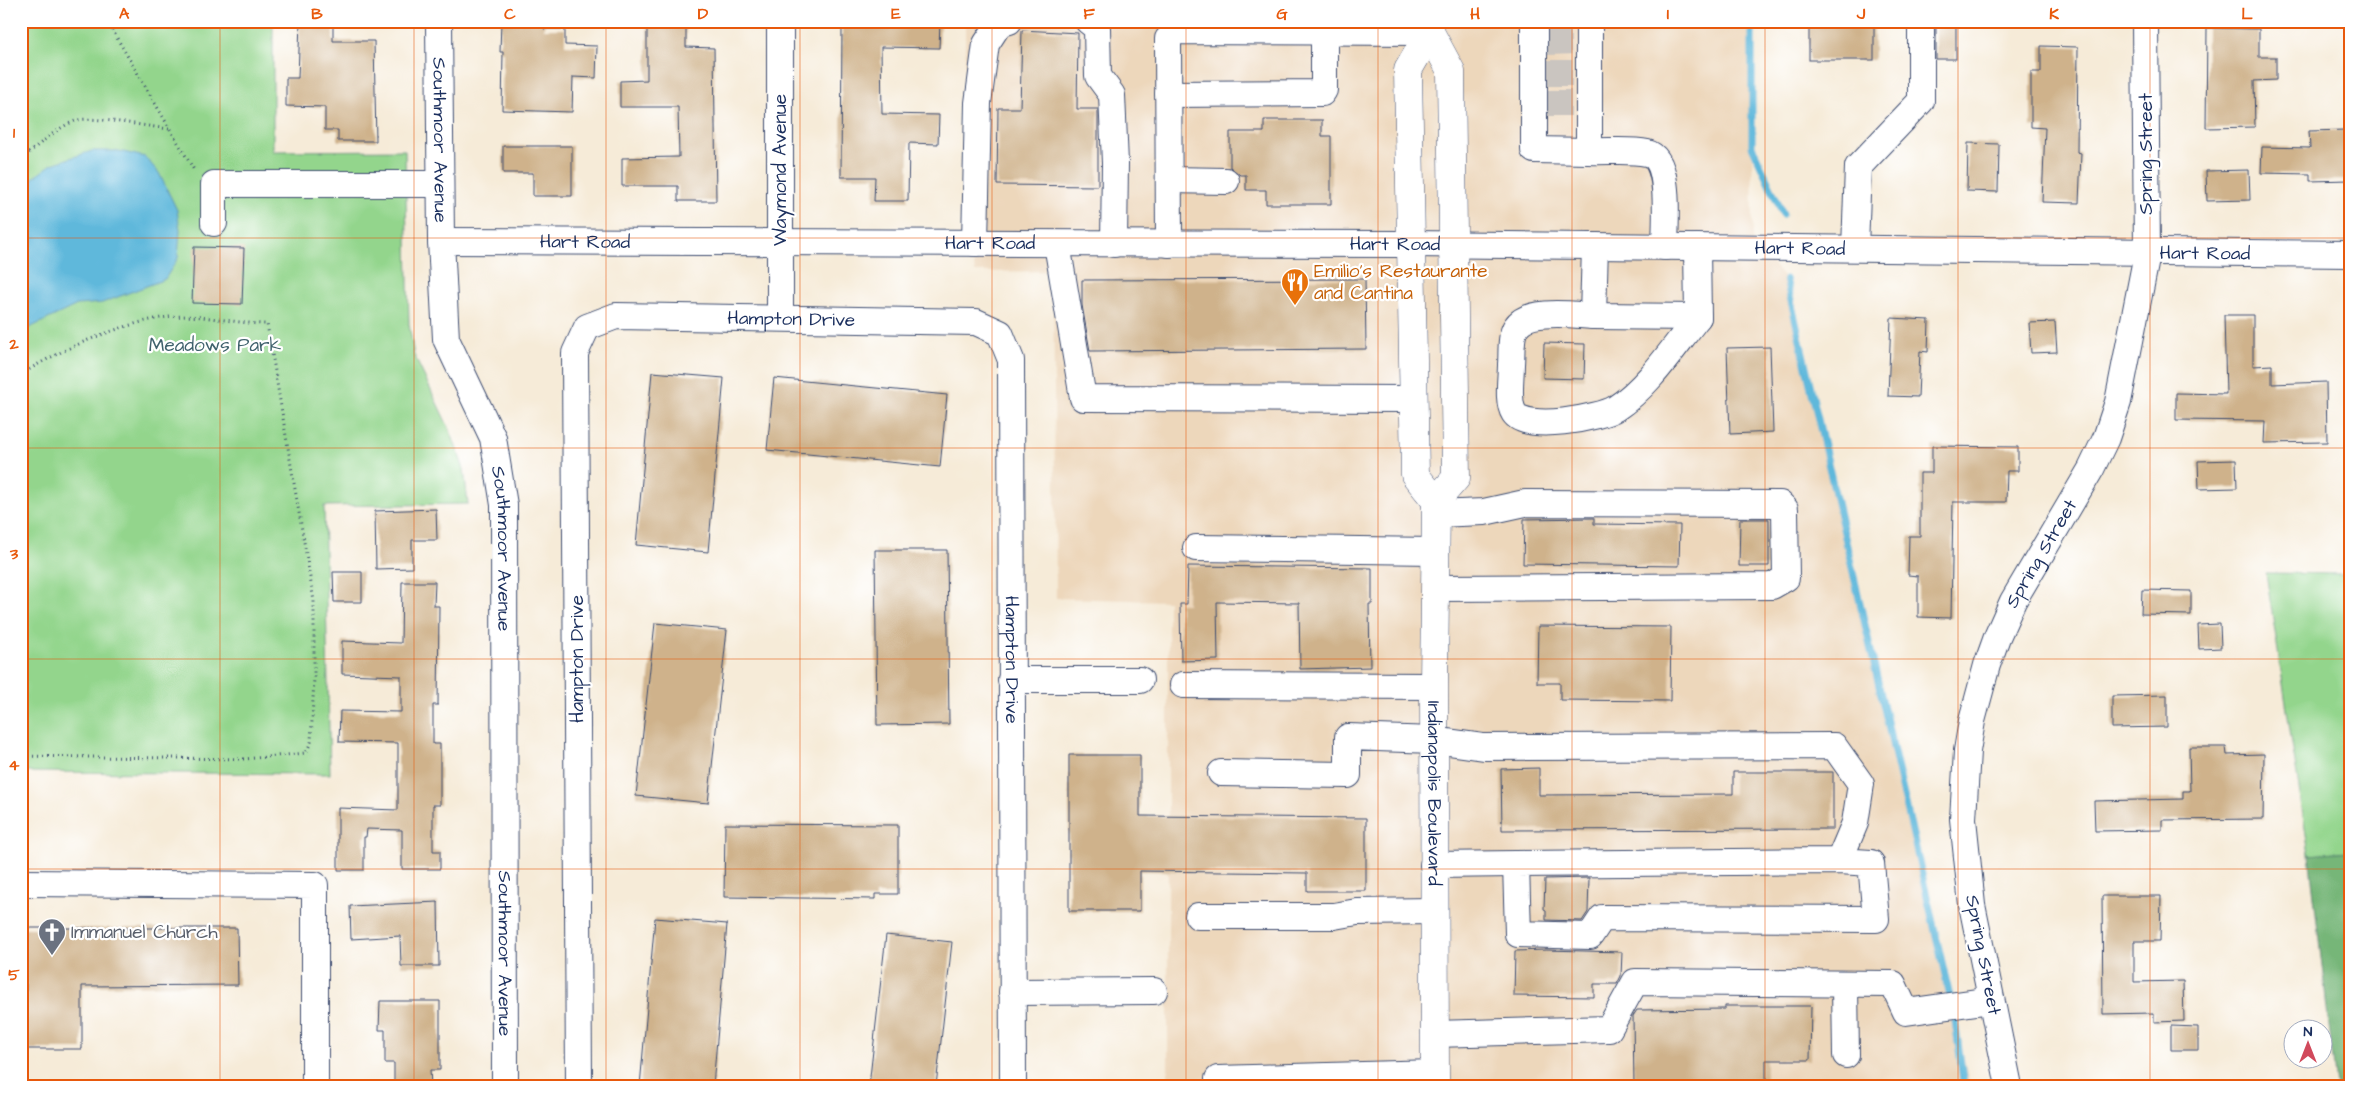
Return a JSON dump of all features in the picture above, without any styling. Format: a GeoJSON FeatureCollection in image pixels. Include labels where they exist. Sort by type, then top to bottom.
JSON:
{"type":"FeatureCollection","features":[{"type":"Feature","properties":{"kind":"highway"},"geometry":{"type":"LineString","coordinates":[[1430,26],[1451,71],[1456,478],[1436,507],[1415,475],[1410,244],[1408,70],[1430,26]]}},
{"type":"Feature","properties":{"kind":"highway","name":"Indianapolis Boulevard"},"geometry":{"type":"LineString","coordinates":[[1435,1079],[1433,865],[1436,507]]}},
{"type":"Feature","properties":{"kind":"street","name":"Southmoor Avenue"},"geometry":{"type":"LineString","coordinates":[[439,21],[440,241],[446,339],[493,438],[504,505],[505,1086]]}},
{"type":"Feature","properties":{"kind":"street","name":"Waymond Avenue"},"geometry":{"type":"LineString","coordinates":[[780,21],[780,318]]}},
{"type":"Feature","properties":{"kind":"street"},"geometry":{"type":"LineString","coordinates":[[976,243],[978,103],[986,44],[999,24],[1009,21]]}},
{"type":"Feature","properties":{"kind":"street"},"geometry":{"type":"LineString","coordinates":[[1088,21],[1097,28],[1098,76],[1112,95],[1115,163],[1114,244]]}},
{"type":"Feature","properties":{"kind":"street"},"geometry":{"type":"LineString","coordinates":[[1855,248],[1858,167],[1921,101],[1921,21]]}},
{"type":"Feature","properties":{"kind":"street","name":"Spring Street"},"geometry":{"type":"LineString","coordinates":[[2009,1086],[1972,905],[1963,820],[1967,751],[1972,721],[1987,665],[2013,601],[2091,468],[2106,438],[2121,386],[2147,254],[2145,21]]}},
{"type":"Feature","properties":{"kind":"street"},"geometry":{"type":"LineString","coordinates":[[1168,244],[1168,39],[1176,31],[1324,30],[1430,26]]}},
{"type":"Feature","properties":{"kind":"street"},"geometry":{"type":"LineString","coordinates":[[1168,94],[1322,92],[1324,90],[1324,30]]}},
{"type":"Feature","properties":{"kind":"street"},"geometry":{"type":"LineString","coordinates":[[1538,35],[1540,103],[1534,150],[1649,153],[1660,163],[1664,176],[1665,246]]}},
{"type":"Feature","properties":{"kind":"street"},"geometry":{"type":"LineString","coordinates":[[1586,35],[1584,103],[1589,151]]}},
{"type":"Feature","properties":{"kind":"street"},"geometry":{"type":"LineString","coordinates":[[1168,180],[1226,180]]}},
{"type":"Feature","properties":{"kind":"street"},"geometry":{"type":"LineString","coordinates":[[214,223],[214,184],[440,184]]}},
{"type":"Feature","properties":{"kind":"street","name":"Hart Road"},"geometry":{"type":"LineString","coordinates":[[440,241],[1410,244],[1855,248],[2147,254],[2350,254]]}},
{"type":"Feature","properties":{"kind":"street"},"geometry":{"type":"LineString","coordinates":[[1057,244],[1083,398],[1413,399]]}},
{"type":"Feature","properties":{"kind":"street"},"geometry":{"type":"LineString","coordinates":[[1593,316],[1595,246]]}},
{"type":"Feature","properties":{"kind":"street"},"geometry":{"type":"LineString","coordinates":[[1697,246],[1698,317],[1642,386],[1616,408],[1588,418],[1556,423],[1518,418],[1513,412],[1511,397],[1512,341],[1516,327],[1524,320],[1538,315],[1698,317]]}},
{"type":"Feature","properties":{"kind":"street","name":"Hampton Drive"},"geometry":{"type":"LineString","coordinates":[[579,1086],[576,353],[587,327],[616,316],[976,322],[1000,333],[1011,360],[1013,1086]]}},
{"type":"Feature","properties":{"kind":"street"},"geometry":{"type":"LineString","coordinates":[[1435,588],[1772,586],[1786,578],[1785,509],[1780,504],[1525,503],[1484,512],[1436,507]]}},
{"type":"Feature","properties":{"kind":"street"},"geometry":{"type":"LineString","coordinates":[[1196,548],[1436,551]]}},
{"type":"Feature","properties":{"kind":"street"},"geometry":{"type":"LineString","coordinates":[[1011,680],[1140,680]]}},
{"type":"Feature","properties":{"kind":"street"},"geometry":{"type":"LineString","coordinates":[[1183,685],[1434,686]]}},
{"type":"Feature","properties":{"kind":"street"},"geometry":{"type":"LineString","coordinates":[[1221,773],[1348,775],[1348,737],[1434,740],[1484,747],[1834,746],[1860,784],[1855,823],[1839,861]]}},
{"type":"Feature","properties":{"kind":"street"},"geometry":{"type":"LineString","coordinates":[[1433,865],[1516,864],[1839,861],[1871,864],[1876,919],[1602,918],[1590,936],[1518,934],[1516,864]]}},
{"type":"Feature","properties":{"kind":"street"},"geometry":{"type":"LineString","coordinates":[[21,883],[315,886],[315,1086]]}},
{"type":"Feature","properties":{"kind":"street"},"geometry":{"type":"LineString","coordinates":[[1198,916],[1334,916],[1357,912],[1434,911]]}},
{"type":"Feature","properties":{"kind":"street"},"geometry":{"type":"LineString","coordinates":[[1434,1034],[1609,1029],[1635,982],[1893,984],[1906,1012],[1991,1000]]}},
{"type":"Feature","properties":{"kind":"street"},"geometry":{"type":"LineString","coordinates":[[1845,984],[1846,1055]]}},
{"type":"Feature","properties":{"kind":"street"},"geometry":{"type":"LineString","coordinates":[[1012,992],[1154,991]]}},
{"type":"Feature","properties":{"kind":"street"},"geometry":{"type":"LineString","coordinates":[[1218,1086],[1218,1079],[1435,1079]]}},
{"type":"Feature","properties":{"kind":"path"},"geometry":{"type":"LineString","coordinates":[[107,21],[196,173]]}},
{"type":"Feature","properties":{"kind":"path"},"geometry":{"type":"LineString","coordinates":[[21,159],[68,124],[80,119],[170,129]]}},
{"type":"Feature","properties":{"kind":"path"},"geometry":{"type":"LineString","coordinates":[[21,375],[62,353],[120,329],[169,316],[214,317],[250,324],[267,324],[294,472],[314,601],[311,742],[306,753],[245,758],[21,756]]}},
{"type":"Feature","properties":{"kind":"shaded area"},"geometry":{"type":"Polygon","coordinates":[[[965,21],[1751,21],[1753,243],[1786,279],[1970,1086],[1168,1086],[1168,601],[1056,598],[1053,271],[975,272],[967,221],[965,21]]]}},
{"type":"Feature","properties":{"kind":"green space","name":"Meadows Park"},"geometry":{"type":"Polygon","coordinates":[[[21,21],[273,21],[273,151],[405,150],[409,324],[414,355],[450,430],[464,469],[468,504],[324,506],[330,774],[21,772],[21,21]]]}},
{"type":"Feature","properties":{"kind":"green space"},"geometry":{"type":"Polygon","coordinates":[[[2266,573],[2350,574],[2350,851],[2309,854],[2266,573]]]}},
{"type":"Feature","properties":{"kind":"green space"},"geometry":{"type":"Polygon","coordinates":[[[2350,851],[2350,1086],[2336,1086],[2334,1020],[2328,1020],[2309,854],[2350,851]]]}},
{"type":"Feature","properties":{"kind":"water"},"geometry":{"type":"Polygon","coordinates":[[[92,151],[119,151],[145,157],[159,173],[177,210],[180,230],[178,258],[165,279],[102,303],[77,305],[21,332],[21,187],[52,164],[92,151]]]}},
{"type":"Feature","properties":{"kind":"building"},"geometry":{"type":"Polygon","coordinates":[[[300,21],[333,21],[333,41],[374,41],[376,141],[338,141],[338,130],[325,130],[325,107],[286,106],[286,78],[298,78],[300,21]]]}},
{"type":"Feature","properties":{"kind":"building"},"geometry":{"type":"Polygon","coordinates":[[[501,21],[545,21],[544,29],[565,29],[565,45],[597,46],[596,78],[573,77],[572,112],[502,110],[503,52],[500,52],[501,21]]]}},
{"type":"Feature","properties":{"kind":"building"},"geometry":{"type":"Polygon","coordinates":[[[647,21],[686,21],[686,47],[714,48],[716,201],[678,201],[678,186],[622,186],[622,158],[679,157],[678,107],[620,107],[620,81],[647,80],[647,21]]]}},
{"type":"Feature","properties":{"kind":"building"},"geometry":{"type":"Polygon","coordinates":[[[909,21],[940,21],[939,48],[881,47],[882,114],[939,115],[938,144],[909,143],[908,201],[874,201],[875,177],[841,177],[842,26],[909,25],[909,21]]]}},
{"type":"Feature","properties":{"kind":"building"},"geometry":{"type":"Polygon","coordinates":[[[1809,21],[1874,21],[1874,60],[1809,60],[1809,21]]]}},
{"type":"Feature","properties":{"kind":"building"},"geometry":{"type":"Polygon","coordinates":[[[1936,21],[1956,21],[1956,59],[1936,59],[1936,21]]]}},
{"type":"Feature","properties":{"kind":"building"},"geometry":{"type":"Polygon","coordinates":[[[2207,28],[2259,29],[2259,57],[2276,57],[2276,80],[2254,81],[2255,127],[2206,128],[2207,28]]]}},
{"type":"Feature","properties":{"kind":"building"},"geometry":{"type":"Polygon","coordinates":[[[1022,30],[1078,33],[1077,109],[1098,109],[1098,186],[997,185],[998,108],[1020,108],[1022,30]]]}},
{"type":"Feature","properties":{"kind":"building"},"geometry":{"type":"Polygon","coordinates":[[[2041,46],[2078,47],[2077,152],[2081,153],[2079,203],[2042,202],[2045,128],[2031,127],[2031,72],[2041,72],[2041,46]]]}},
{"type":"Feature","properties":{"kind":"building"},"geometry":{"type":"Polygon","coordinates":[[[1264,120],[1322,120],[1322,136],[1331,136],[1331,204],[1266,204],[1266,190],[1246,190],[1246,175],[1240,175],[1230,167],[1230,132],[1264,132],[1264,120]]]}},
{"type":"Feature","properties":{"kind":"building"},"geometry":{"type":"Polygon","coordinates":[[[2345,130],[2346,144],[2350,144],[2350,180],[2310,181],[2310,174],[2261,173],[2262,147],[2310,148],[2309,131],[2345,130]]]}},
{"type":"Feature","properties":{"kind":"building"},"geometry":{"type":"Polygon","coordinates":[[[1968,143],[1999,144],[1998,192],[1967,191],[1968,143]]]}},
{"type":"Feature","properties":{"kind":"building"},"geometry":{"type":"Polygon","coordinates":[[[503,146],[572,146],[572,196],[533,196],[533,173],[503,173],[503,146]]]}},
{"type":"Feature","properties":{"kind":"building"},"geometry":{"type":"Polygon","coordinates":[[[2249,170],[2250,200],[2207,201],[2206,171],[2249,170]]]}},
{"type":"Feature","properties":{"kind":"building"},"geometry":{"type":"Polygon","coordinates":[[[194,247],[244,248],[242,304],[192,303],[194,247]]]}},
{"type":"Feature","properties":{"kind":"building"},"geometry":{"type":"Polygon","coordinates":[[[1365,279],[1366,349],[1090,351],[1082,305],[1082,280],[1365,279]]]}},
{"type":"Feature","properties":{"kind":"building"},"geometry":{"type":"Polygon","coordinates":[[[2224,315],[2253,315],[2253,366],[2272,365],[2272,384],[2326,382],[2327,442],[2264,443],[2265,421],[2176,420],[2176,393],[2226,394],[2224,315]]]}},
{"type":"Feature","properties":{"kind":"building"},"geometry":{"type":"Polygon","coordinates":[[[1891,318],[1929,320],[1928,352],[1920,351],[1918,397],[1888,396],[1891,318]]]}},
{"type":"Feature","properties":{"kind":"building"},"geometry":{"type":"Polygon","coordinates":[[[2055,322],[2057,352],[2031,353],[2029,323],[2055,322]]]}},
{"type":"Feature","properties":{"kind":"building"},"geometry":{"type":"Polygon","coordinates":[[[1544,343],[1585,344],[1584,379],[1543,378],[1544,343]]]}},
{"type":"Feature","properties":{"kind":"building"},"geometry":{"type":"Polygon","coordinates":[[[1770,347],[1773,432],[1730,434],[1727,348],[1770,347]]]}},
{"type":"Feature","properties":{"kind":"building"},"geometry":{"type":"Polygon","coordinates":[[[652,372],[724,378],[708,552],[636,545],[652,372]]]}},
{"type":"Feature","properties":{"kind":"building"},"geometry":{"type":"Polygon","coordinates":[[[774,378],[947,395],[940,467],[767,450],[774,378]]]}},
{"type":"Feature","properties":{"kind":"building"},"geometry":{"type":"Polygon","coordinates":[[[1932,446],[2018,447],[2018,471],[2007,471],[2006,502],[1953,502],[1951,618],[1918,617],[1918,576],[1908,575],[1909,536],[1920,536],[1920,473],[1932,473],[1932,446]]]}},
{"type":"Feature","properties":{"kind":"building"},"geometry":{"type":"Polygon","coordinates":[[[2236,460],[2237,488],[2199,489],[2198,461],[2236,460]]]}},
{"type":"Feature","properties":{"kind":"building"},"geometry":{"type":"Polygon","coordinates":[[[436,509],[437,540],[412,540],[412,568],[376,569],[375,511],[436,509]]]}},
{"type":"Feature","properties":{"kind":"building"},"geometry":{"type":"Polygon","coordinates":[[[1594,518],[1594,524],[1680,525],[1679,566],[1523,564],[1524,519],[1594,518]]]}},
{"type":"Feature","properties":{"kind":"building"},"geometry":{"type":"Polygon","coordinates":[[[1740,519],[1769,519],[1769,566],[1739,566],[1740,519]]]}},
{"type":"Feature","properties":{"kind":"building"},"geometry":{"type":"Polygon","coordinates":[[[875,550],[947,550],[949,724],[877,725],[875,550]]]}},
{"type":"Feature","properties":{"kind":"building"},"geometry":{"type":"Polygon","coordinates":[[[1188,566],[1372,568],[1372,604],[1369,604],[1370,667],[1300,669],[1299,603],[1217,602],[1218,660],[1181,661],[1180,604],[1187,604],[1188,566]]]}},
{"type":"Feature","properties":{"kind":"building"},"geometry":{"type":"Polygon","coordinates":[[[333,572],[362,572],[362,602],[334,602],[333,572]]]}},
{"type":"Feature","properties":{"kind":"building"},"geometry":{"type":"Polygon","coordinates":[[[402,582],[435,582],[434,606],[439,606],[438,705],[433,705],[433,744],[440,744],[440,805],[433,805],[433,851],[440,851],[440,869],[402,869],[402,830],[367,829],[366,837],[364,837],[364,870],[338,870],[338,808],[398,810],[398,743],[339,742],[340,711],[401,712],[401,676],[342,674],[342,641],[401,643],[402,582]]]}},
{"type":"Feature","properties":{"kind":"building"},"geometry":{"type":"Polygon","coordinates":[[[2142,590],[2191,591],[2191,615],[2141,614],[2142,590]]]}},
{"type":"Feature","properties":{"kind":"building"},"geometry":{"type":"Polygon","coordinates":[[[655,623],[727,630],[708,803],[636,796],[655,623]]]}},
{"type":"Feature","properties":{"kind":"building"},"geometry":{"type":"Polygon","coordinates":[[[2220,624],[2221,648],[2199,649],[2198,625],[2220,624]]]}},
{"type":"Feature","properties":{"kind":"building"},"geometry":{"type":"Polygon","coordinates":[[[1538,626],[1671,627],[1670,701],[1560,700],[1560,683],[1537,683],[1538,626]]]}},
{"type":"Feature","properties":{"kind":"building"},"geometry":{"type":"Polygon","coordinates":[[[2167,695],[2167,727],[2112,728],[2112,696],[2167,695]]]}},
{"type":"Feature","properties":{"kind":"building"},"geometry":{"type":"Polygon","coordinates":[[[2189,747],[2226,747],[2227,755],[2264,754],[2263,819],[2162,820],[2162,830],[2095,831],[2094,801],[2183,799],[2183,791],[2190,791],[2189,747]]]}},
{"type":"Feature","properties":{"kind":"building"},"geometry":{"type":"Polygon","coordinates":[[[1069,755],[1140,755],[1140,816],[1366,818],[1366,891],[1307,891],[1307,873],[1140,871],[1140,911],[1069,911],[1069,755]]]}},
{"type":"Feature","properties":{"kind":"building"},"geometry":{"type":"Polygon","coordinates":[[[1539,768],[1539,795],[1733,794],[1733,772],[1833,772],[1833,829],[1502,830],[1501,769],[1539,768]]]}},
{"type":"Feature","properties":{"kind":"building"},"geometry":{"type":"Polygon","coordinates":[[[725,824],[898,825],[898,894],[875,894],[875,899],[724,897],[725,824]]]}},
{"type":"Feature","properties":{"kind":"building"},"geometry":{"type":"Polygon","coordinates":[[[1589,878],[1588,912],[1582,921],[1546,920],[1546,910],[1544,909],[1545,879],[1589,878]]]}},
{"type":"Feature","properties":{"kind":"building"},"geometry":{"type":"Polygon","coordinates":[[[2102,896],[2161,896],[2160,941],[2134,941],[2134,982],[2183,981],[2184,1021],[2154,1022],[2154,1013],[2103,1014],[2102,896]]]}},
{"type":"Feature","properties":{"kind":"building"},"geometry":{"type":"Polygon","coordinates":[[[438,902],[439,966],[401,966],[400,936],[351,939],[350,906],[438,902]]]}},
{"type":"Feature","properties":{"kind":"building"},"geometry":{"type":"Polygon","coordinates":[[[655,918],[727,924],[713,1086],[640,1086],[655,918]]]}},
{"type":"Feature","properties":{"kind":"building"},"geometry":{"type":"Polygon","coordinates":[[[21,928],[237,928],[238,985],[82,986],[82,1049],[26,1049],[26,984],[21,984],[21,928]]]}},
{"type":"Feature","properties":{"kind":"building"},"geometry":{"type":"Polygon","coordinates":[[[886,935],[952,942],[936,1086],[869,1086],[886,935]]]}},
{"type":"Feature","properties":{"kind":"building"},"geometry":{"type":"Polygon","coordinates":[[[1515,951],[1622,952],[1621,976],[1617,984],[1594,984],[1594,997],[1514,996],[1515,951]]]}},
{"type":"Feature","properties":{"kind":"building"},"geometry":{"type":"Polygon","coordinates":[[[380,1001],[440,1001],[440,1070],[430,1070],[431,1086],[394,1086],[394,1063],[385,1063],[385,1030],[379,1030],[380,1001]]]}},
{"type":"Feature","properties":{"kind":"building"},"geometry":{"type":"Polygon","coordinates":[[[1725,1006],[1811,1006],[1810,1060],[1766,1060],[1766,1086],[1634,1086],[1633,1016],[1637,1010],[1725,1009],[1725,1006]]]}},
{"type":"Feature","properties":{"kind":"building"},"geometry":{"type":"Polygon","coordinates":[[[2171,1026],[2198,1027],[2198,1050],[2171,1050],[2171,1026]]]}},
{"type":"Feature","properties":{"kind":"waterway"},"geometry":{"type":"LineString","coordinates":[[1752,21],[1752,146],[1783,214]]}},
{"type":"Feature","properties":{"kind":"waterway"},"geometry":{"type":"LineString","coordinates":[[1786,279],[1950,997]]}},
{"type":"Feature","properties":{"kind":"waterway"},"geometry":{"type":"LineString","coordinates":[[1955,1021],[1964,1086]]}},
{"type":"Feature","properties":{"kind":"tunnel"},"geometry":{"type":"LineString","coordinates":[[1545,42],[1579,41]]}},
{"type":"Feature","properties":{"kind":"tunnel"},"geometry":{"type":"LineString","coordinates":[[1546,73],[1580,73]]}},
{"type":"Feature","properties":{"kind":"tunnel"},"geometry":{"type":"LineString","coordinates":[[1545,103],[1580,103]]}},
{"type":"Feature","properties":{"kind":"place","name":"Emilio's Restaurante and Cantina"},"geometry":{"type":"Point","coordinates":[1295,306]}},
{"type":"Feature","properties":{"kind":"place","name":"Immanuel Church"},"geometry":{"type":"Point","coordinates":[52,956]}}]}
